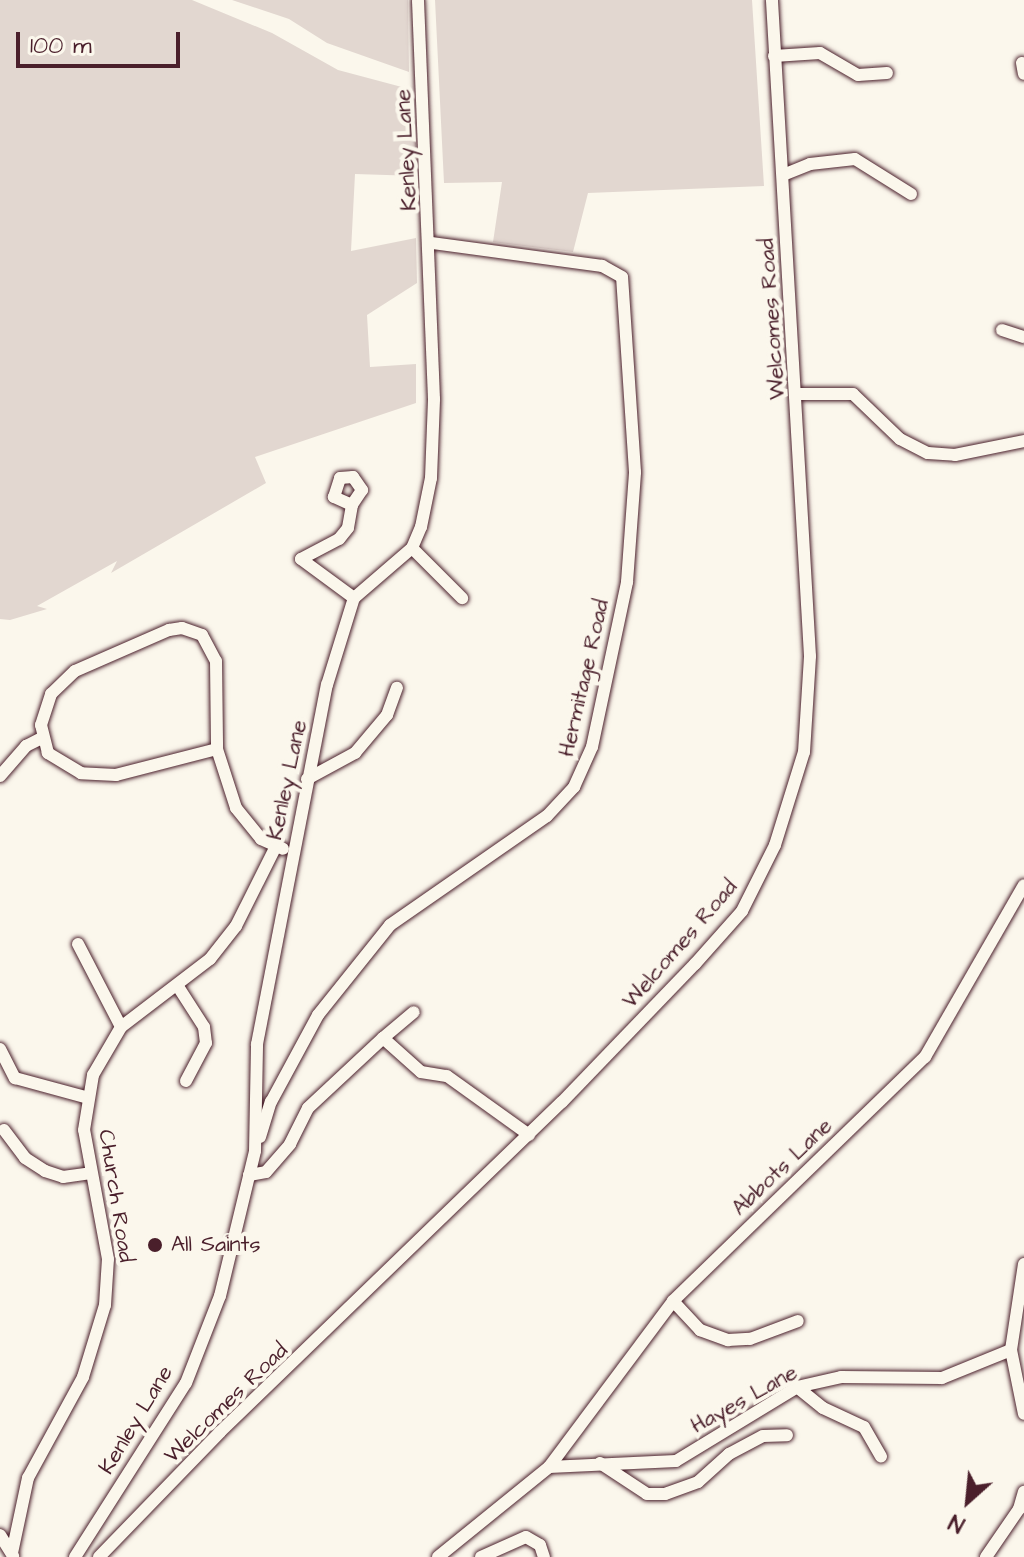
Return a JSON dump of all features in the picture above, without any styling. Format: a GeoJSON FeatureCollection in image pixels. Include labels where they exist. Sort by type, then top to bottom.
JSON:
{"type":"FeatureCollection","features":[{"type":"Feature","properties":{"kind":"street","name":"Kenley Lane"},"geometry":{"type":"LineString","coordinates":[[412,548],[431,478],[432,243],[418,0]]}},
{"type":"Feature","properties":{"kind":"street","name":"Welcomes Road"},"geometry":{"type":"LineString","coordinates":[[99,1557],[220,1432],[529,1135],[742,911],[793,799],[804,752],[810,656],[772,0]]}},
{"type":"Feature","properties":{"kind":"street"},"geometry":{"type":"LineString","coordinates":[[774,56],[820,53],[858,75],[887,73]]}},
{"type":"Feature","properties":{"kind":"street"},"geometry":{"type":"LineString","coordinates":[[783,175],[810,164],[855,159],[911,194]]}},
{"type":"Feature","properties":{"kind":"street","name":"Hermitage Road"},"geometry":{"type":"LineString","coordinates":[[255,1151],[271,1102],[318,1015],[390,925],[547,816],[574,787],[592,747],[627,582],[635,472],[622,277],[602,266],[432,243]]}},
{"type":"Feature","properties":{"kind":"street"},"geometry":{"type":"LineString","coordinates":[[1002,330],[1024,337]]}},
{"type":"Feature","properties":{"kind":"street"},"geometry":{"type":"LineString","coordinates":[[797,394],[853,394],[900,439],[928,453],[955,455],[1024,441]]}},
{"type":"Feature","properties":{"kind":"street"},"geometry":{"type":"LineString","coordinates":[[352,505],[352,516],[339,539],[301,559],[354,598],[412,548],[462,598]]}},
{"type":"Feature","properties":{"kind":"street","name":"Kenley Lane"},"geometry":{"type":"LineString","coordinates":[[75,1557],[186,1383],[220,1296],[255,1151],[257,1044],[292,851],[307,779],[354,598]]}},
{"type":"Feature","properties":{"kind":"street"},"geometry":{"type":"LineString","coordinates":[[217,749],[116,775],[96,775],[58,763],[42,738],[44,711],[61,680],[148,637],[182,628],[202,635],[214,653],[217,749],[236,808],[251,831],[275,848],[292,851]]}},
{"type":"Feature","properties":{"kind":"street"},"geometry":{"type":"LineString","coordinates":[[307,779],[355,753],[387,715],[397,688]]}},
{"type":"Feature","properties":{"kind":"street"},"geometry":{"type":"LineString","coordinates":[[0,776],[26,746],[42,738]]}},
{"type":"Feature","properties":{"kind":"street","name":"Church Road"},"geometry":{"type":"LineString","coordinates":[[12,1555],[28,1478],[67,1409],[99,1334],[108,1259],[84,1130],[85,1097],[103,1052],[121,1027],[210,959],[236,926],[275,848]]}},
{"type":"Feature","properties":{"kind":"street","name":"Abbots Lane"},"geometry":{"type":"LineString","coordinates":[[549,1467],[673,1301],[925,1057],[1024,885]]}},
{"type":"Feature","properties":{"kind":"street"},"geometry":{"type":"LineString","coordinates":[[78,944],[121,1027]]}},
{"type":"Feature","properties":{"kind":"street"},"geometry":{"type":"LineString","coordinates":[[177,985],[204,1027],[206,1043],[186,1081]]}},
{"type":"Feature","properties":{"kind":"street"},"geometry":{"type":"LineString","coordinates":[[249,1175],[266,1172],[290,1144],[308,1108],[414,1012]]}},
{"type":"Feature","properties":{"kind":"street"},"geometry":{"type":"LineString","coordinates":[[383,1038],[421,1072],[447,1076],[529,1135]]}},
{"type":"Feature","properties":{"kind":"street"},"geometry":{"type":"LineString","coordinates":[[0,1049],[15,1078],[85,1097]]}},
{"type":"Feature","properties":{"kind":"street"},"geometry":{"type":"LineString","coordinates":[[4,1130],[25,1158],[45,1171],[63,1177],[91,1173]]}},
{"type":"Feature","properties":{"kind":"street"},"geometry":{"type":"LineString","coordinates":[[1024,1264],[1011,1350],[1021,1385],[1024,1414]]}},
{"type":"Feature","properties":{"kind":"street"},"geometry":{"type":"LineString","coordinates":[[673,1301],[700,1330],[728,1340],[750,1339],[798,1321]]}},
{"type":"Feature","properties":{"kind":"street","name":"Hayes Lane"},"geometry":{"type":"LineString","coordinates":[[549,1467],[597,1461],[676,1461],[797,1387],[841,1377],[942,1378],[1011,1350]]}},
{"type":"Feature","properties":{"kind":"street"},"geometry":{"type":"LineString","coordinates":[[797,1387],[823,1408],[864,1427],[881,1456]]}},
{"type":"Feature","properties":{"kind":"street"},"geometry":{"type":"LineString","coordinates":[[597,1461],[647,1494],[665,1494],[698,1482],[729,1454],[763,1436],[787,1435]]}},
{"type":"Feature","properties":{"kind":"street"},"geometry":{"type":"LineString","coordinates":[[438,1557],[549,1467]]}},
{"type":"Feature","properties":{"kind":"street"},"geometry":{"type":"LineString","coordinates":[[986,1557],[1019,1509],[1024,1492]]}},
{"type":"Feature","properties":{"kind":"street"},"geometry":{"type":"LineString","coordinates":[[0,1535],[12,1555]]}},
{"type":"Feature","properties":{"kind":"street"},"geometry":{"type":"LineString","coordinates":[[481,1557],[526,1537],[540,1545],[544,1557]]}},
{"type":"Feature","properties":{"kind":"shaded area"},"geometry":{"type":"Polygon","coordinates":[[[0,0],[192,0],[272,33],[338,70],[413,90],[418,176],[355,174],[351,251],[416,238],[417,283],[367,315],[370,367],[416,364],[416,403],[255,457],[266,483],[111,573],[117,561],[37,606],[47,609],[10,620],[0,619],[0,0]]]}},
{"type":"Feature","properties":{"kind":"shaded area"},"geometry":{"type":"Polygon","coordinates":[[[232,0],[408,0],[409,72],[327,43],[289,19],[232,0]]]}},
{"type":"Feature","properties":{"kind":"shaded area"},"geometry":{"type":"Polygon","coordinates":[[[435,0],[752,0],[764,186],[588,193],[573,252],[493,242],[502,182],[444,183],[435,0]]]}},
{"type":"Feature","properties":{"kind":"place","name":"All Saints"},"geometry":{"type":"Point","coordinates":[155,1245]}}]}
